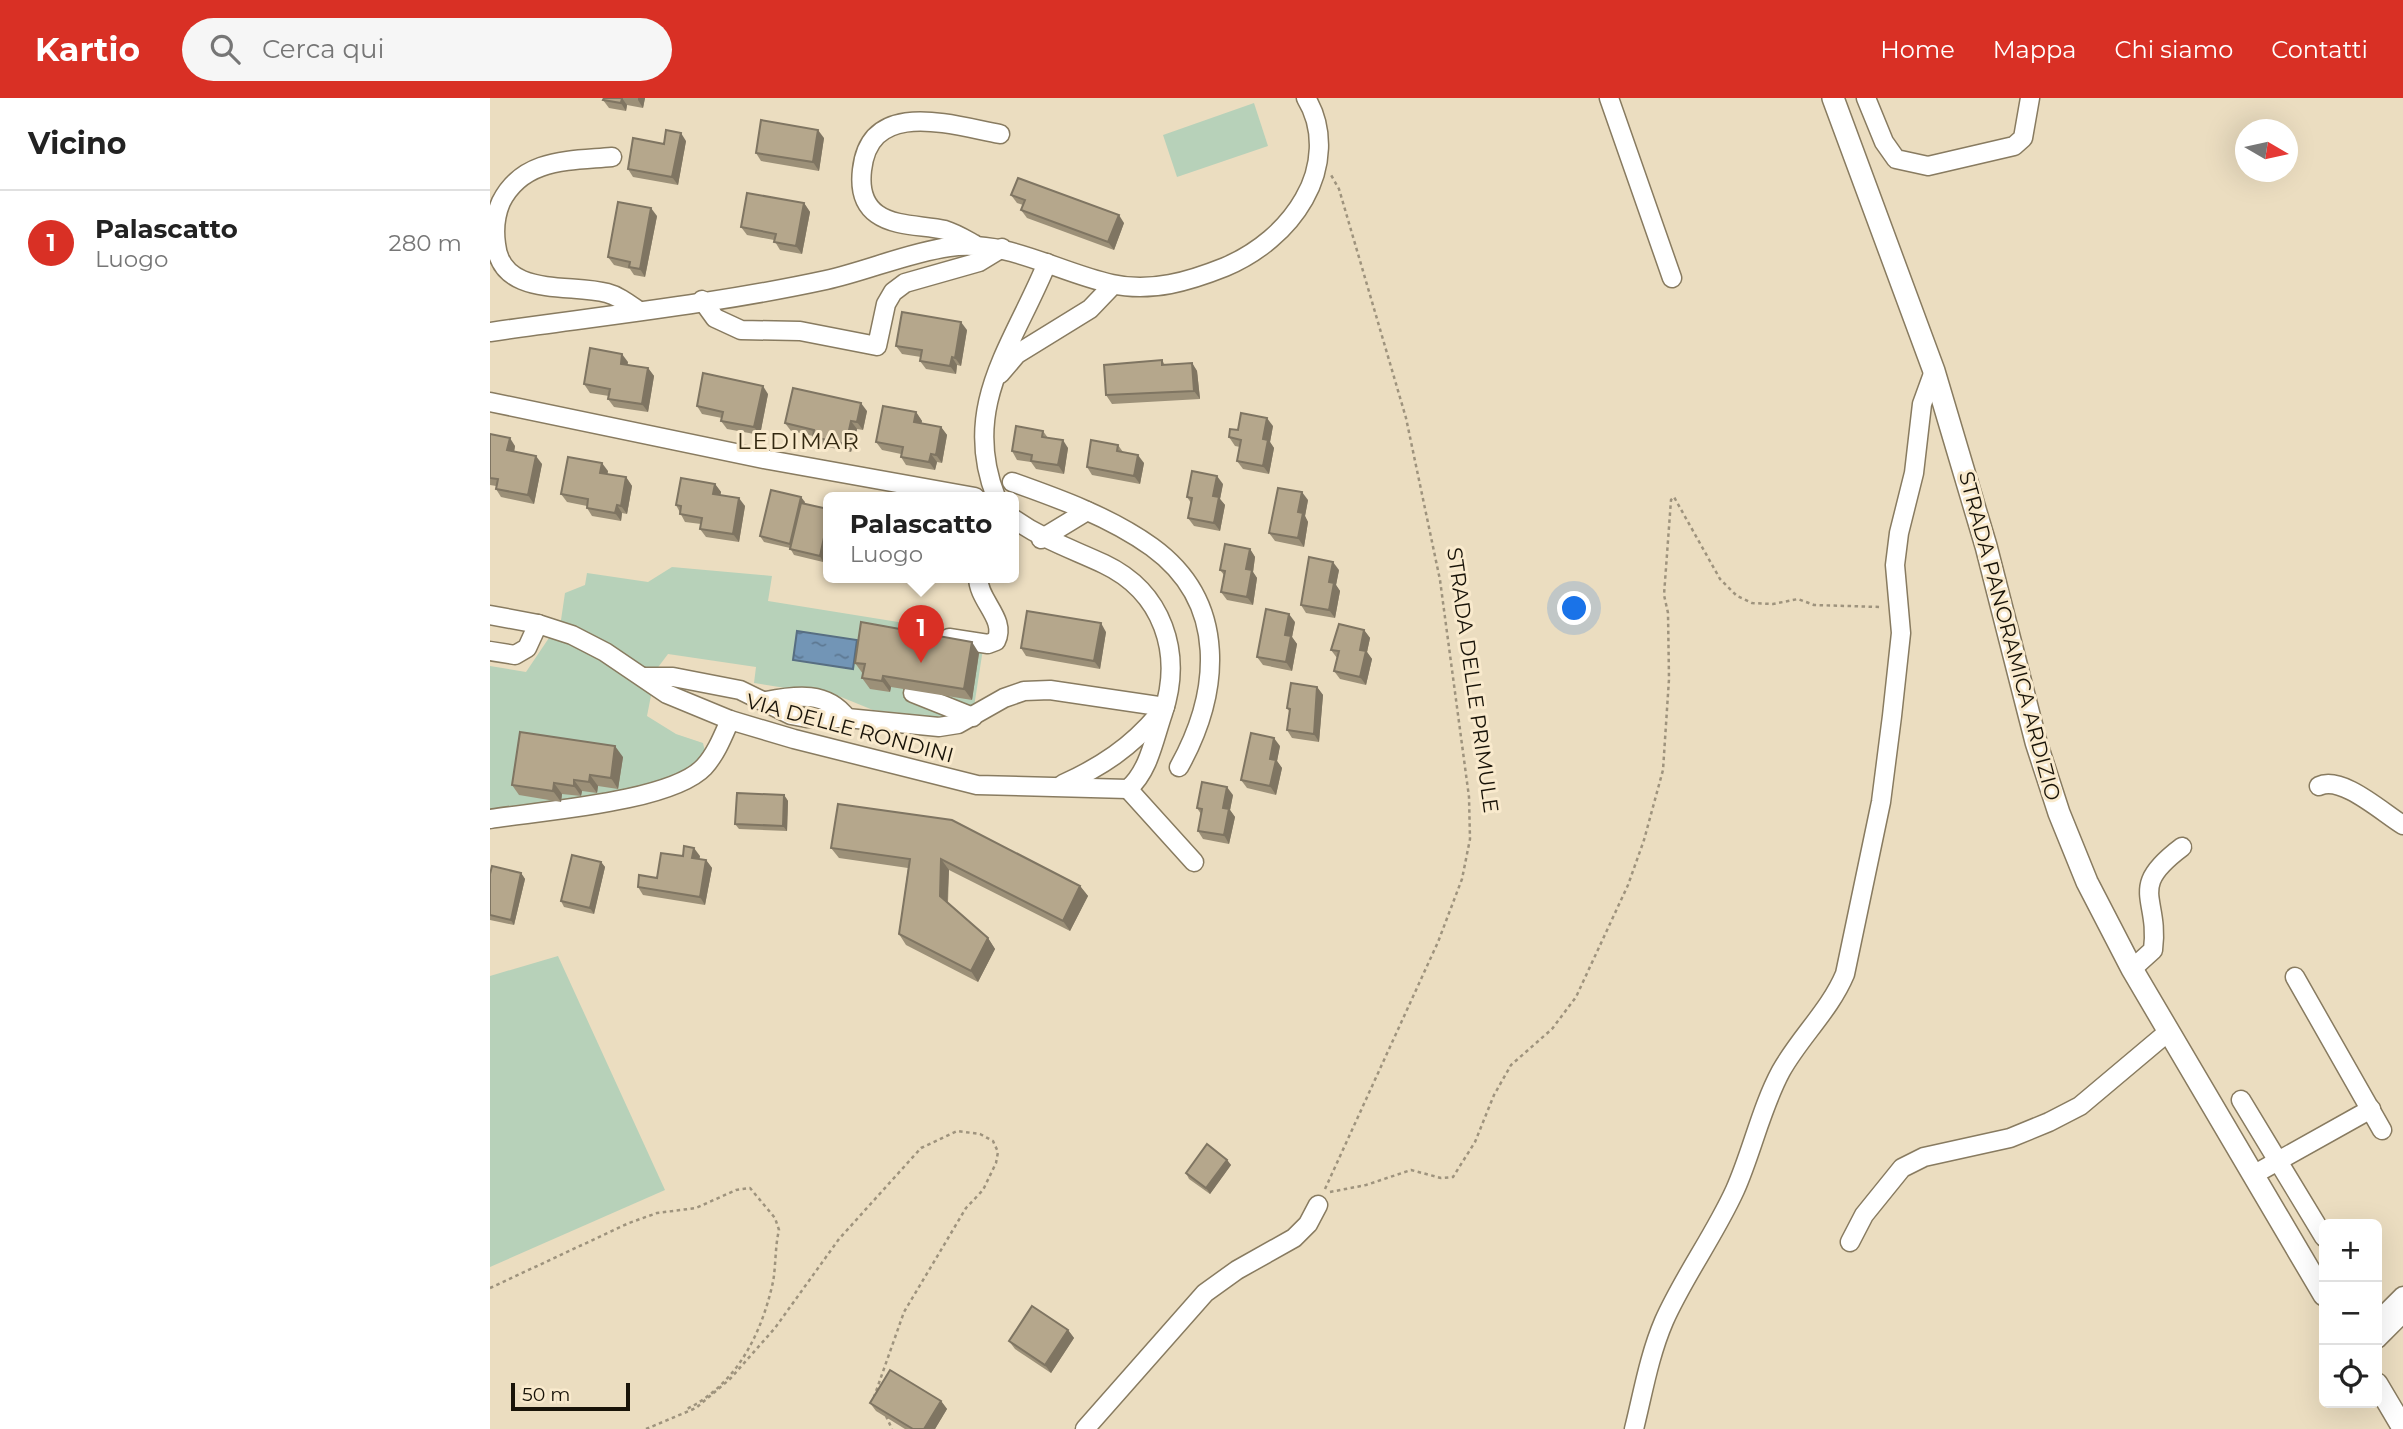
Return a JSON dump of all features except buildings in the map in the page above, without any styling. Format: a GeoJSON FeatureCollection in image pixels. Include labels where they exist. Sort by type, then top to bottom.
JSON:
{"type":"FeatureCollection","features":[{"type":"Feature","properties":{"kind":"main road","name":"STRADA PANORAMICA ARDIZIO"},"geometry":{"type":"LineString","coordinates":[[1833,98],[1934,371],[1983,533],[2036,742],[2059,813],[2087,881],[2132,969],[2319,1287]]}},
{"type":"Feature","properties":{"kind":"main road"},"geometry":{"type":"LineString","coordinates":[[2382,1392],[2403,1428]]}},
{"type":"Feature","properties":{"kind":"street"},"geometry":{"type":"LineString","coordinates":[[490,332],[639,311],[825,280],[946,247],[974,244],[1002,248],[1114,285],[1148,287],[1190,281],[1252,252],[1270,240],[1296,213],[1312,185],[1320,157],[1317,128],[1306,98]]}},
{"type":"Feature","properties":{"kind":"street"},"geometry":{"type":"LineString","coordinates":[[1609,98],[1672,278]]}},
{"type":"Feature","properties":{"kind":"street"},"geometry":{"type":"LineString","coordinates":[[1866,98],[1884,142],[1896,159],[1928,166],[2014,146],[2023,138],[2030,98]]}},
{"type":"Feature","properties":{"kind":"street"},"geometry":{"type":"LineString","coordinates":[[974,244],[947,231],[877,215],[867,203],[861,188],[862,168],[874,140],[897,122],[916,119],[1000,134]]}},
{"type":"Feature","properties":{"kind":"street"},"geometry":{"type":"LineString","coordinates":[[612,156],[544,164],[523,174],[509,188],[499,208],[494,229],[497,255],[506,271],[521,280],[544,286],[606,292],[639,311]]}},
{"type":"Feature","properties":{"kind":"street"},"geometry":{"type":"LineString","coordinates":[[702,300],[715,318],[734,328],[800,331],[877,346],[886,304],[893,292],[905,283],[979,262],[1002,248]]}},
{"type":"Feature","properties":{"kind":"street"},"geometry":{"type":"LineString","coordinates":[[994,492],[986,471],[982,440],[991,385],[1047,263]]}},
{"type":"Feature","properties":{"kind":"street"},"geometry":{"type":"LineString","coordinates":[[991,385],[1017,354],[1090,309],[1114,285]]}},
{"type":"Feature","properties":{"kind":"street"},"geometry":{"type":"LineString","coordinates":[[1634,1429],[1649,1365],[1664,1322],[1694,1262],[1725,1211],[1779,1075],[1800,1040],[1837,994],[1845,974],[1881,802],[1901,633],[1895,565],[1899,533],[1914,473],[1922,404],[1934,371]]}},
{"type":"Feature","properties":{"kind":"street"},"geometry":{"type":"LineString","coordinates":[[490,402],[769,460],[947,492]]}},
{"type":"Feature","properties":{"kind":"street"},"geometry":{"type":"LineString","coordinates":[[1012,482],[1087,511],[1153,548],[1179,572],[1197,600],[1208,631],[1212,660],[1209,691],[1203,716],[1179,767]]}},
{"type":"Feature","properties":{"kind":"street"},"geometry":{"type":"LineString","coordinates":[[1041,539],[1087,511]]}},
{"type":"Feature","properties":{"kind":"street"},"geometry":{"type":"LineString","coordinates":[[1019,523],[1041,539],[1106,565],[1129,579],[1148,597],[1161,618],[1170,640],[1172,661],[1165,707],[1144,768],[1128,789],[1194,862]]}},
{"type":"Feature","properties":{"kind":"street"},"geometry":{"type":"LineString","coordinates":[[936,636],[988,644],[996,641],[1000,633],[999,624],[986,605],[980,583]]}},
{"type":"Feature","properties":{"kind":"street","name":"VIA DELLE RONDINI"},"geometry":{"type":"LineString","coordinates":[[490,615],[538,624],[572,635],[605,652],[667,694],[730,720],[977,785],[1128,789]]}},
{"type":"Feature","properties":{"kind":"street"},"geometry":{"type":"LineString","coordinates":[[490,650],[515,655],[527,648],[538,624]]}},
{"type":"Feature","properties":{"kind":"street","name":"VIA DELLE RONDINI"},"geometry":{"type":"LineString","coordinates":[[643,677],[673,677],[740,690],[791,715],[807,719],[847,718],[939,727],[958,724],[1004,698],[1024,691],[1050,690],[1165,707]]}},
{"type":"Feature","properties":{"kind":"street"},"geometry":{"type":"LineString","coordinates":[[914,693],[972,717]]}},
{"type":"Feature","properties":{"kind":"street","name":"VIA DELLE RONDINI"},"geometry":{"type":"LineString","coordinates":[[1055,787],[1091,772],[1120,754],[1165,707]]}},
{"type":"Feature","properties":{"kind":"street"},"geometry":{"type":"LineString","coordinates":[[490,819],[630,797],[680,784],[703,768],[718,748],[730,720]]}},
{"type":"Feature","properties":{"kind":"street"},"geometry":{"type":"LineString","coordinates":[[2319,786],[2333,783],[2352,791],[2403,825]]}},
{"type":"Feature","properties":{"kind":"street"},"geometry":{"type":"LineString","coordinates":[[2132,969],[2153,950],[2155,932],[2148,899],[2149,884],[2160,864],[2182,848]]}},
{"type":"Feature","properties":{"kind":"street"},"geometry":{"type":"LineString","coordinates":[[2295,977],[2382,1129]]}},
{"type":"Feature","properties":{"kind":"street"},"geometry":{"type":"LineString","coordinates":[[1850,1242],[1864,1215],[1902,1168],[1924,1157],[2010,1138],[2049,1122],[2080,1106],[2168,1032]]}},
{"type":"Feature","properties":{"kind":"street"},"geometry":{"type":"LineString","coordinates":[[2241,1100],[2319,1229]]}},
{"type":"Feature","properties":{"kind":"street"},"geometry":{"type":"LineString","coordinates":[[2253,1175],[2371,1109]]}},
{"type":"Feature","properties":{"kind":"street"},"geometry":{"type":"LineString","coordinates":[[1085,1429],[1205,1293],[1237,1270],[1294,1238],[1308,1224],[1318,1205]]}},
{"type":"Feature","properties":{"kind":"street"},"geometry":{"type":"LineString","coordinates":[[2382,1317],[2403,1296]]}},
{"type":"Feature","properties":{"kind":"street"},"geometry":{"type":"LineString","coordinates":[[2382,1334],[2403,1313]]}},
{"type":"Feature","properties":{"kind":"path","name":"STRADA DELLE PRIMULE"},"geometry":{"type":"LineString","coordinates":[[1318,1205],[1438,942],[1462,879],[1470,839],[1469,797],[1440,580],[1406,418],[1339,189],[1320,157]]}},
{"type":"Feature","properties":{"kind":"path"},"geometry":{"type":"LineString","coordinates":[[1318,1205],[1338,1188],[1366,1185],[1398,1172],[1419,1171],[1441,1178],[1453,1177],[1475,1142],[1494,1095],[1511,1065],[1552,1028],[1576,997],[1632,875],[1663,770],[1669,679],[1665,588],[1671,500],[1674,498],[1720,579],[1737,596],[1752,603],[1773,604],[1798,599],[1815,605],[1853,604],[1876,608],[1899,604]]}},
{"type":"Feature","properties":{"kind":"path"},"geometry":{"type":"LineString","coordinates":[[645,1429],[696,1408],[730,1379],[775,1328],[839,1239],[921,1149],[957,1130],[980,1134],[993,1141],[998,1152],[996,1163],[983,1190],[966,1208],[904,1312],[873,1399],[876,1406]]}},
{"type":"Feature","properties":{"kind":"path"},"geometry":{"type":"LineString","coordinates":[[490,1288],[648,1215],[696,1208],[745,1188],[754,1191],[775,1218],[779,1230],[775,1237],[773,1281],[756,1339],[743,1360],[705,1399],[645,1429]]}},
{"type":"Feature","properties":{"kind":"path"},"geometry":{"type":"LineString","coordinates":[[882,1412],[892,1429]]}},
{"type":"Feature","properties":{"kind":"green space"},"geometry":{"type":"Polygon","coordinates":[[[1254,103],[1268,146],[1177,177],[1163,135],[1254,103]]]}},
{"type":"Feature","properties":{"kind":"green space"},"geometry":{"type":"Polygon","coordinates":[[[672,567],[772,576],[768,601],[985,636],[974,707],[958,716],[944,718],[873,710],[841,697],[754,683],[756,667],[668,654],[656,670],[647,716],[676,734],[703,743],[706,756],[684,777],[638,791],[490,814],[490,666],[526,672],[561,620],[565,593],[585,585],[587,573],[648,582],[672,567]]]}},
{"type":"Feature","properties":{"kind":"green space"},"geometry":{"type":"Polygon","coordinates":[[[558,956],[665,1190],[490,1267],[490,976],[558,956]]]}},
{"type":"Feature","properties":{"kind":"water"},"geometry":{"type":"Polygon","coordinates":[[[797,631],[857,640],[853,669],[793,660],[797,631]]]}},
{"type":"Feature","properties":{"kind":"place","name":"Palascatto"},"geometry":{"type":"Point","coordinates":[921,663]}},
{"type":"Feature","properties":{"kind":"district","name":"LEDIMAR"},"geometry":{"type":"Point","coordinates":[799,441]}}]}
